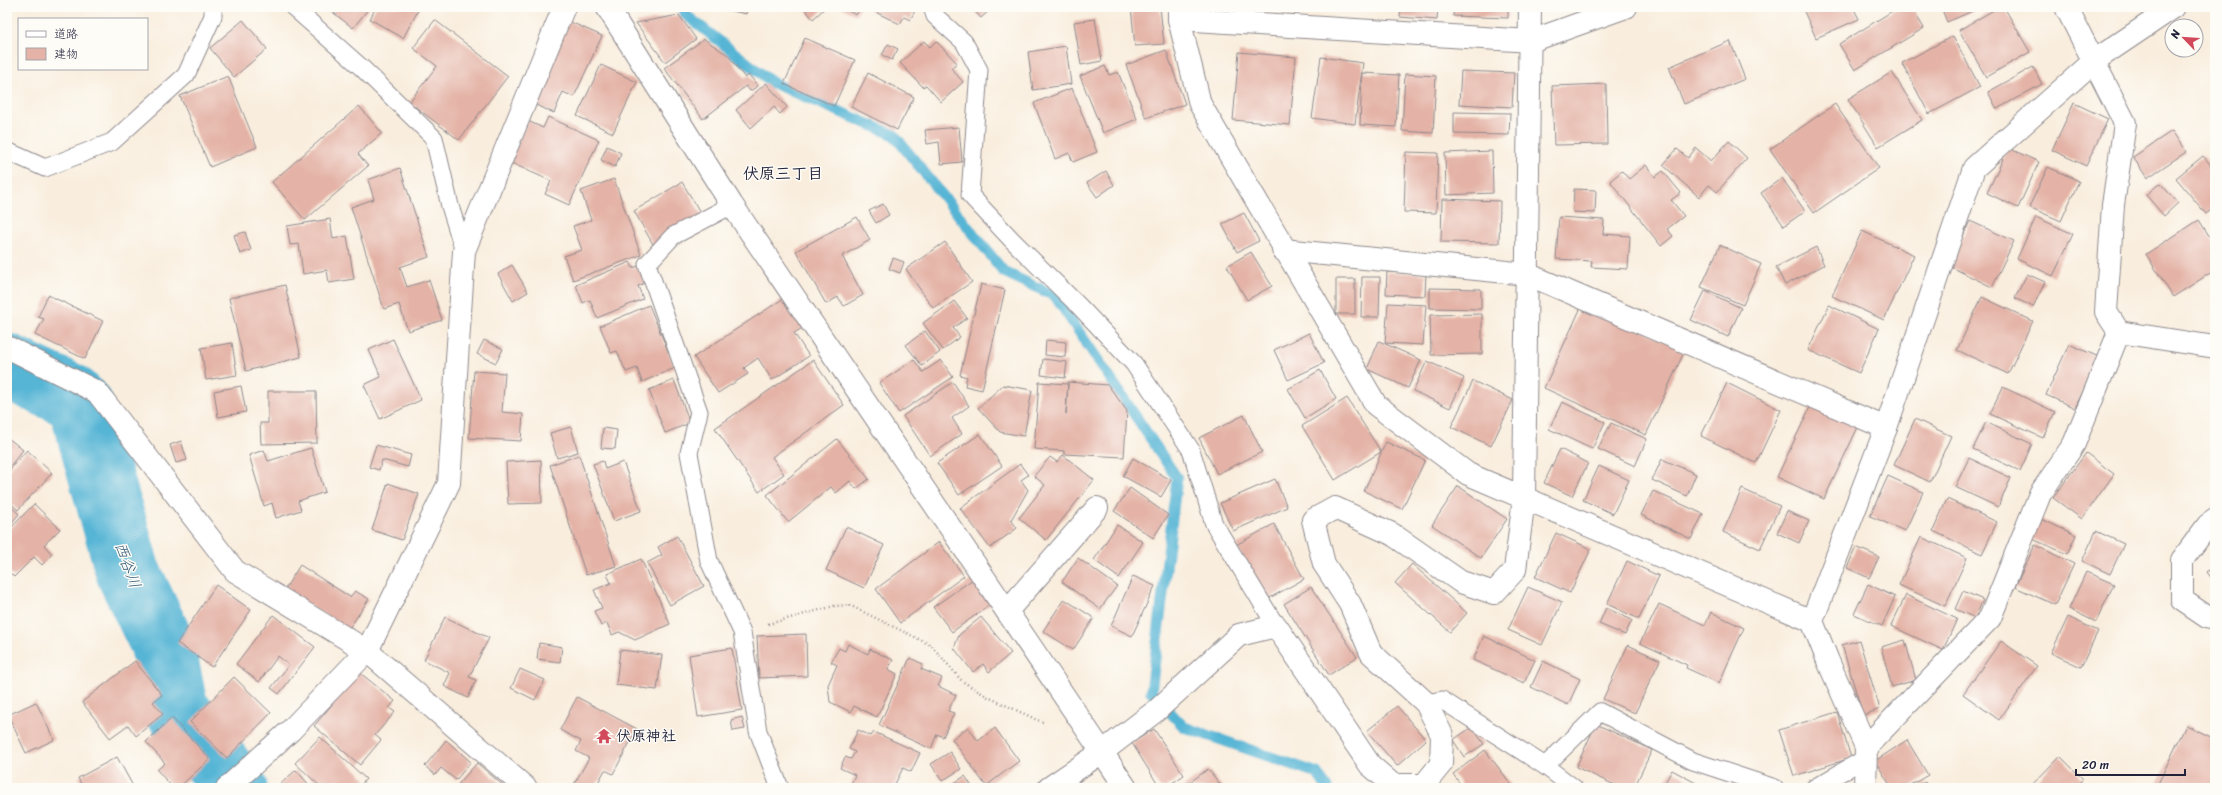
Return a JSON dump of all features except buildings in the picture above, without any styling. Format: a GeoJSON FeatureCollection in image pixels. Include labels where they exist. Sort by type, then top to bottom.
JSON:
{"type":"FeatureCollection","features":[{"type":"Feature","properties":{"kind":"street"},"geometry":{"type":"LineString","coordinates":[[227,788],[291,730],[367,651],[449,483],[464,251],[564,7]]}},
{"type":"Feature","properties":{"kind":"street"},"geometry":{"type":"LineString","coordinates":[[607,7],[732,205],[1126,788]]}},
{"type":"Feature","properties":{"kind":"street"},"geometry":{"type":"LineString","coordinates":[[1049,788],[1102,752],[1163,705],[1239,635],[1276,626],[1370,765],[1393,785],[1424,785],[1442,764],[1442,735],[1426,703],[1371,653],[1350,604],[1324,564],[1313,520],[1335,508],[1392,534],[1461,582],[1494,593],[1515,570],[1524,498],[1531,41],[1530,7]]}},
{"type":"Feature","properties":{"kind":"street"},"geometry":{"type":"LineString","coordinates":[[1626,7],[1531,41],[1179,13],[1200,104],[1376,405],[1468,474],[1812,621]]}},
{"type":"Feature","properties":{"kind":"street"},"geometry":{"type":"LineString","coordinates":[[2066,7],[2125,123],[2113,205],[2106,312],[2119,332],[2215,348]]}},
{"type":"Feature","properties":{"kind":"street"},"geometry":{"type":"LineString","coordinates":[[1865,788],[1866,753],[1812,621],[1886,428],[1974,168],[2094,61],[2174,7]]}},
{"type":"Feature","properties":{"kind":"street"},"geometry":{"type":"LineString","coordinates":[[1284,250],[1527,274],[1886,428]]}},
{"type":"Feature","properties":{"kind":"street"},"geometry":{"type":"LineString","coordinates":[[1866,753],[1990,618],[2040,494],[2074,444],[2119,332]]}},
{"type":"Feature","properties":{"kind":"street"},"geometry":{"type":"LineString","coordinates":[[7,346],[97,392],[235,571],[367,651],[526,788]]}},
{"type":"Feature","properties":{"kind":"street"},"geometry":{"type":"LineString","coordinates":[[1007,611],[1097,508]]}},
{"type":"Feature","properties":{"kind":"street"},"geometry":{"type":"LineString","coordinates":[[2215,520],[2208,524],[2182,560],[2182,600],[2207,617],[2215,619]]}},
{"type":"Feature","properties":{"kind":"lane"},"geometry":{"type":"LineString","coordinates":[[7,151],[45,168],[112,142],[186,75],[213,16],[213,7]]}},
{"type":"Feature","properties":{"kind":"lane"},"geometry":{"type":"LineString","coordinates":[[293,7],[362,68],[434,138],[450,206],[464,251]]}},
{"type":"Feature","properties":{"kind":"lane"},"geometry":{"type":"LineString","coordinates":[[932,7],[935,16],[964,42],[979,70],[970,195],[1134,364],[1191,450],[1214,524],[1276,626]]}},
{"type":"Feature","properties":{"kind":"lane"},"geometry":{"type":"LineString","coordinates":[[732,205],[673,236],[647,264],[699,412],[689,453],[709,560],[742,632],[758,731],[780,788]]}},
{"type":"Feature","properties":{"kind":"lane"},"geometry":{"type":"LineString","coordinates":[[1426,703],[1442,700],[1545,766],[1574,788]]}},
{"type":"Feature","properties":{"kind":"lane"},"geometry":{"type":"LineString","coordinates":[[1545,766],[1600,712],[1609,715],[1693,761],[1775,788]]}},
{"type":"Feature","properties":{"kind":"lane"},"geometry":{"type":"LineString","coordinates":[[1814,788],[1866,753]]}},
{"type":"Feature","properties":{"kind":"path"},"geometry":{"type":"LineString","coordinates":[[742,632],[801,614],[834,606],[850,605],[931,645],[962,681],[988,697],[1052,727],[1077,716]]}},
{"type":"Feature","properties":{"kind":"waterway"},"geometry":{"type":"LineString","coordinates":[[683,7],[686,15],[773,83],[894,135],[1004,272],[1055,296],[1177,478],[1151,692],[1184,727],[1317,773],[1327,788]]}},
{"type":"Feature","properties":{"kind":"waterway","name":"西谷川"},"geometry":{"type":"LineString","coordinates":[[7,366],[69,395],[81,406],[128,572],[162,643],[176,708],[235,788]]}},
{"type":"Feature","properties":{"kind":"place","name":"伏原神社"},"geometry":{"type":"Point","coordinates":[604,736]}},
{"type":"Feature","properties":{"kind":"district","name":"伏原三丁目"},"geometry":{"type":"Point","coordinates":[783,173]}}]}
